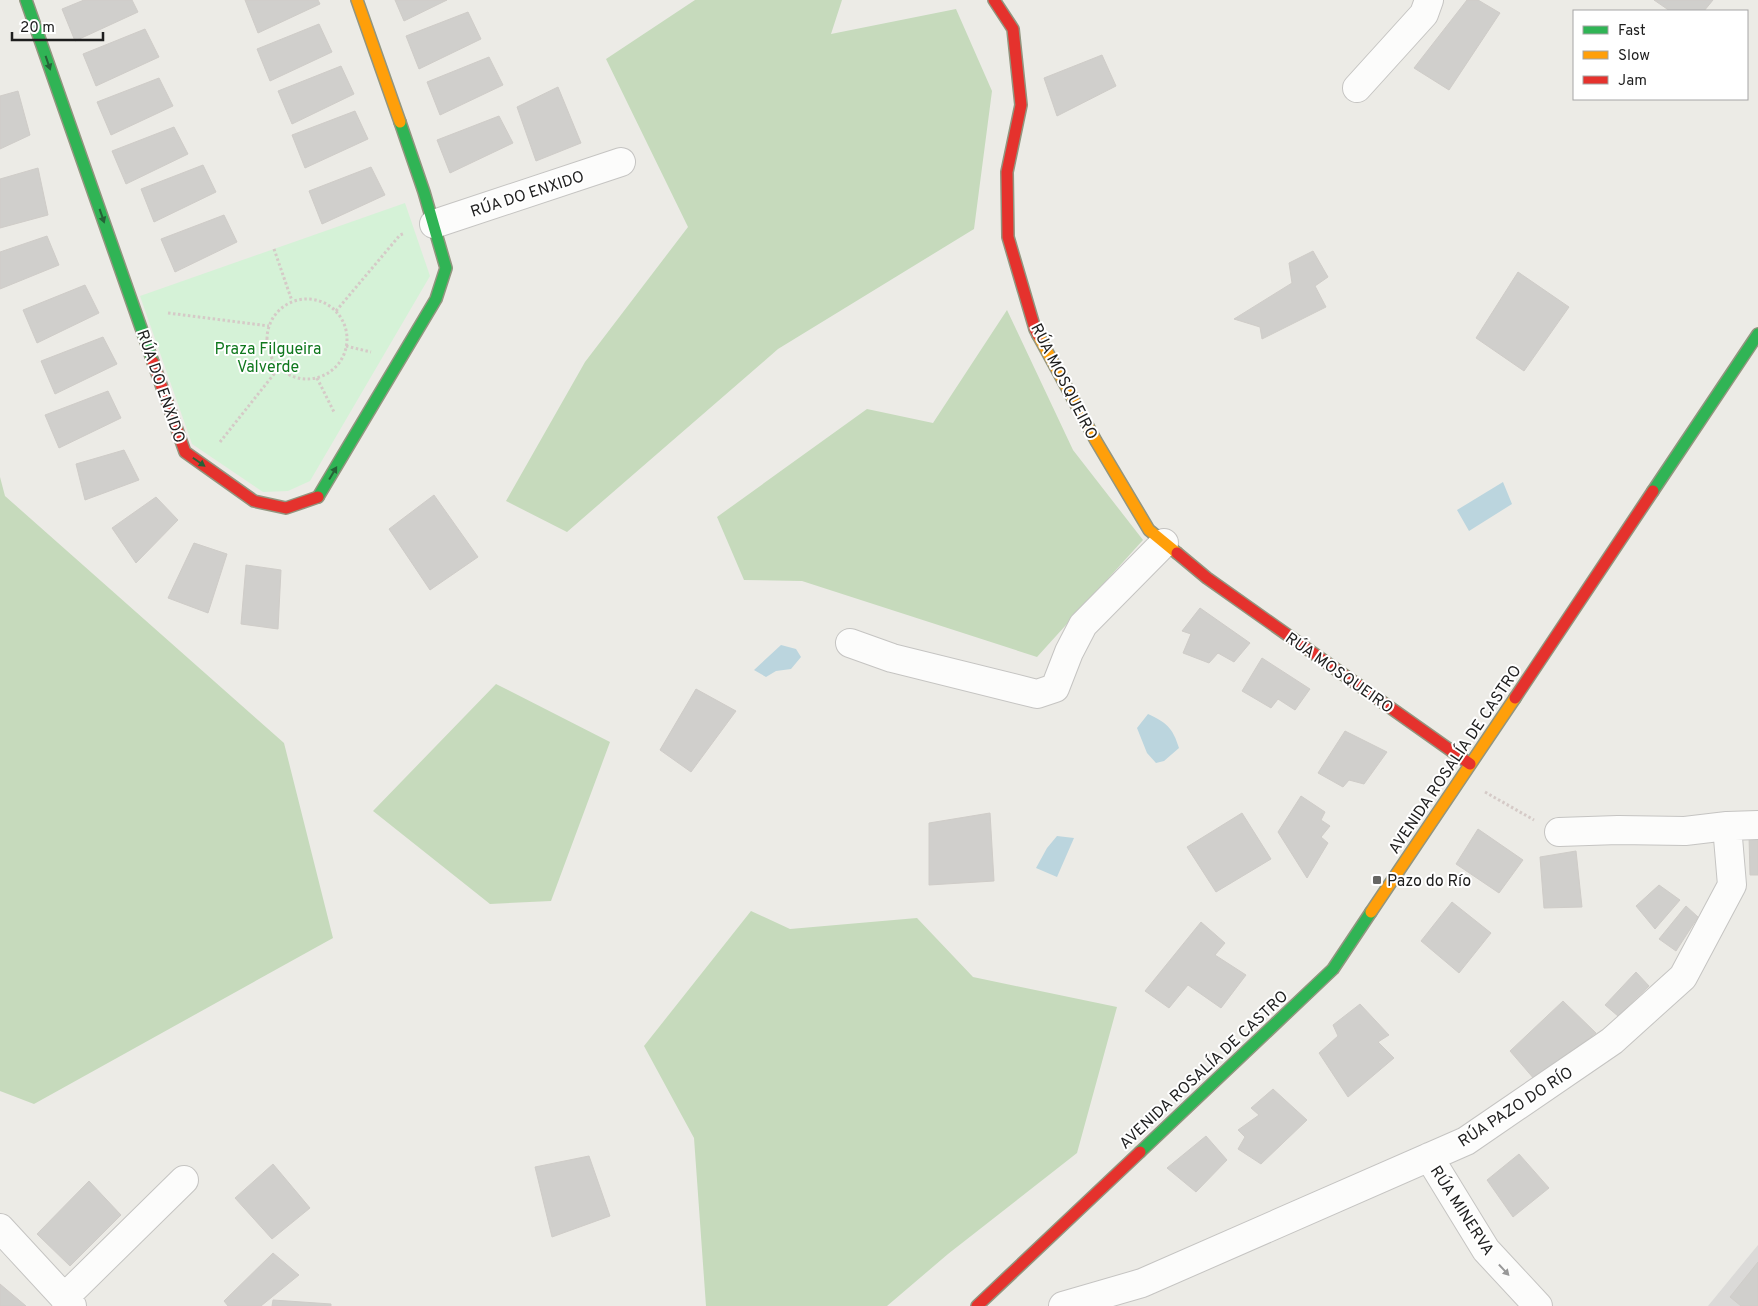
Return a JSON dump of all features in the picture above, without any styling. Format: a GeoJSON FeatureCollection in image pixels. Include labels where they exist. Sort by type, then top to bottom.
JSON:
{"type":"FeatureCollection","features":[{"type":"Feature","properties":{"kind":"street","name":"RÚA DO ENXIDO"},"geometry":{"type":"LineString","coordinates":[[26,0],[185,452],[254,501],[286,508],[318,497],[436,299],[446,268],[424,192],[357,0]]}},
{"type":"Feature","properties":{"kind":"street","name":"RÚA MOSQUEIRO"},"geometry":{"type":"LineString","coordinates":[[994,0],[1013,28],[1021,105],[1007,172],[1008,237],[1035,329],[1110,466],[1149,530],[1207,578],[1470,764]]}},
{"type":"Feature","properties":{"kind":"street"},"geometry":{"type":"LineString","coordinates":[[1357,88],[1424,14],[1428,0]]}},
{"type":"Feature","properties":{"kind":"street","name":"RÚA DO ENXIDO"},"geometry":{"type":"LineString","coordinates":[[434,224],[621,162]]}},
{"type":"Feature","properties":{"kind":"street","name":"AVENIDA ROSALÍA DE CASTRO"},"geometry":{"type":"LineString","coordinates":[[977,1306],[1332,969],[1758,334]]}},
{"type":"Feature","properties":{"kind":"street"},"geometry":{"type":"LineString","coordinates":[[850,643],[892,658],[1037,694],[1055,688],[1069,652],[1083,625],[1164,543]]}},
{"type":"Feature","properties":{"kind":"street"},"geometry":{"type":"LineString","coordinates":[[1558,832],[1618,830],[1685,831],[1727,826],[1758,825]]}},
{"type":"Feature","properties":{"kind":"street","name":"RÚA PAZO DO RÍO"},"geometry":{"type":"LineString","coordinates":[[1063,1306],[1142,1283],[1466,1140],[1612,1041],[1684,976],[1732,885],[1727,826]]}},
{"type":"Feature","properties":{"kind":"street","name":"RÚA MINERVA"},"geometry":{"type":"LineString","coordinates":[[1429,1157],[1486,1250],[1538,1306]]}},
{"type":"Feature","properties":{"kind":"street"},"geometry":{"type":"LineString","coordinates":[[0,1228],[68,1302],[184,1180]]}},
{"type":"Feature","properties":{"kind":"path"},"geometry":{"type":"LineString","coordinates":[[336,311],[400,234],[434,224]]}},
{"type":"Feature","properties":{"kind":"path"},"geometry":{"type":"LineString","coordinates":[[274,249],[292,301]]}},
{"type":"Feature","properties":{"kind":"path"},"geometry":{"type":"LineString","coordinates":[[304,299],[318,300],[336,311],[345,324],[347,338],[343,357],[339,364],[328,374],[318,378],[303,380],[290,376],[278,369],[270,358],[266,344],[269,326],[280,309],[292,301],[304,299]]}},
{"type":"Feature","properties":{"kind":"path"},"geometry":{"type":"LineString","coordinates":[[135,310],[269,326]]}},
{"type":"Feature","properties":{"kind":"path"},"geometry":{"type":"LineString","coordinates":[[203,464],[278,369]]}},
{"type":"Feature","properties":{"kind":"path"},"geometry":{"type":"LineString","coordinates":[[1461,778],[1506,805],[1558,832]]}},
{"type":"Feature","properties":{"kind":"shaded area"},"geometry":{"type":"Polygon","coordinates":[[[1758,1245],[1758,1306],[1708,1306],[1758,1245]]]}},
{"type":"Feature","properties":{"kind":"green space"},"geometry":{"type":"Polygon","coordinates":[[[695,0],[842,0],[831,34],[956,9],[992,91],[974,229],[778,349],[567,532],[506,501],[585,362],[688,227],[606,59],[695,0]]]}},
{"type":"Feature","properties":{"kind":"green space","name":"Praza Filgueira Valverde"},"geometry":{"type":"Polygon","coordinates":[[[405,203],[430,276],[310,481],[288,491],[263,492],[192,444],[140,296],[405,203]]]}},
{"type":"Feature","properties":{"kind":"green space"},"geometry":{"type":"Polygon","coordinates":[[[1007,310],[1073,450],[1143,540],[1037,657],[802,581],[744,580],[717,517],[867,409],[933,423],[1007,310]]]}},
{"type":"Feature","properties":{"kind":"green space"},"geometry":{"type":"Polygon","coordinates":[[[0,477],[5,496],[284,743],[333,938],[34,1104],[0,1091],[0,477]]]}},
{"type":"Feature","properties":{"kind":"green space"},"geometry":{"type":"Polygon","coordinates":[[[496,684],[610,742],[551,901],[490,904],[373,811],[496,684]]]}},
{"type":"Feature","properties":{"kind":"green space"},"geometry":{"type":"Polygon","coordinates":[[[751,911],[790,929],[917,918],[973,977],[1117,1007],[1077,1153],[948,1254],[887,1306],[706,1306],[694,1138],[644,1046],[751,911]]]}},
{"type":"Feature","properties":{"kind":"water"},"geometry":{"type":"Polygon","coordinates":[[[1503,482],[1512,504],[1469,531],[1457,510],[1503,482]]]}},
{"type":"Feature","properties":{"kind":"water"},"geometry":{"type":"Polygon","coordinates":[[[781,645],[796,649],[801,657],[791,669],[776,671],[766,677],[754,670],[781,645]]]}},
{"type":"Feature","properties":{"kind":"water"},"geometry":{"type":"Polygon","coordinates":[[[1148,714],[1168,726],[1179,748],[1164,761],[1156,763],[1147,753],[1137,728],[1148,714]]]}},
{"type":"Feature","properties":{"kind":"water"},"geometry":{"type":"Polygon","coordinates":[[[1057,836],[1074,838],[1057,877],[1036,868],[1047,848],[1057,836]]]}},
{"type":"Feature","properties":{"kind":"building"},"geometry":{"type":"Polygon","coordinates":[[[84,0],[132,0],[138,12],[75,41],[62,9],[84,0]]]}},
{"type":"Feature","properties":{"kind":"building"},"geometry":{"type":"Polygon","coordinates":[[[245,0],[318,0],[320,4],[258,33],[245,0]]]}},
{"type":"Feature","properties":{"kind":"building"},"geometry":{"type":"Polygon","coordinates":[[[395,0],[447,0],[404,21],[395,0]]]}},
{"type":"Feature","properties":{"kind":"building"},"geometry":{"type":"Polygon","coordinates":[[[1467,0],[1478,0],[1500,13],[1449,90],[1414,68],[1467,0]]]}},
{"type":"Feature","properties":{"kind":"building"},"geometry":{"type":"Polygon","coordinates":[[[1654,0],[1713,0],[1705,10],[1669,10],[1654,0]]]}},
{"type":"Feature","properties":{"kind":"building"},"geometry":{"type":"Polygon","coordinates":[[[468,12],[481,39],[419,69],[406,36],[468,12]]]}},
{"type":"Feature","properties":{"kind":"building"},"geometry":{"type":"Polygon","coordinates":[[[319,24],[332,52],[270,81],[257,49],[319,24]]]}},
{"type":"Feature","properties":{"kind":"building"},"geometry":{"type":"Polygon","coordinates":[[[145,29],[159,57],[96,86],[83,54],[145,29]]]}},
{"type":"Feature","properties":{"kind":"building"},"geometry":{"type":"Polygon","coordinates":[[[1102,55],[1116,86],[1057,116],[1044,78],[1102,55]]]}},
{"type":"Feature","properties":{"kind":"building"},"geometry":{"type":"Polygon","coordinates":[[[489,57],[503,85],[440,115],[427,82],[489,57]]]}},
{"type":"Feature","properties":{"kind":"building"},"geometry":{"type":"Polygon","coordinates":[[[341,66],[354,94],[292,124],[278,91],[341,66]]]}},
{"type":"Feature","properties":{"kind":"building"},"geometry":{"type":"Polygon","coordinates":[[[159,78],[173,106],[111,135],[97,102],[159,78]]]}},
{"type":"Feature","properties":{"kind":"building"},"geometry":{"type":"Polygon","coordinates":[[[558,87],[581,143],[536,161],[517,107],[558,87]]]}},
{"type":"Feature","properties":{"kind":"building"},"geometry":{"type":"Polygon","coordinates":[[[18,91],[30,135],[0,149],[0,96],[18,91]]]}},
{"type":"Feature","properties":{"kind":"building"},"geometry":{"type":"Polygon","coordinates":[[[355,111],[368,139],[305,168],[292,135],[355,111]]]}},
{"type":"Feature","properties":{"kind":"building"},"geometry":{"type":"Polygon","coordinates":[[[499,116],[513,143],[450,173],[437,140],[499,116]]]}},
{"type":"Feature","properties":{"kind":"building"},"geometry":{"type":"Polygon","coordinates":[[[174,127],[188,154],[126,184],[112,151],[174,127]]]}},
{"type":"Feature","properties":{"kind":"building"},"geometry":{"type":"Polygon","coordinates":[[[203,165],[216,192],[154,222],[141,189],[203,165]]]}},
{"type":"Feature","properties":{"kind":"building"},"geometry":{"type":"Polygon","coordinates":[[[371,167],[385,195],[322,224],[309,191],[371,167]]]}},
{"type":"Feature","properties":{"kind":"building"},"geometry":{"type":"Polygon","coordinates":[[[38,168],[48,215],[0,228],[0,179],[38,168]]]}},
{"type":"Feature","properties":{"kind":"building"},"geometry":{"type":"Polygon","coordinates":[[[224,215],[237,242],[175,272],[161,239],[224,215]]]}},
{"type":"Feature","properties":{"kind":"building"},"geometry":{"type":"Polygon","coordinates":[[[47,236],[59,265],[0,289],[0,252],[47,236]]]}},
{"type":"Feature","properties":{"kind":"building"},"geometry":{"type":"Polygon","coordinates":[[[1313,251],[1328,277],[1315,286],[1326,307],[1262,339],[1260,327],[1234,319],[1292,283],[1289,263],[1313,251]]]}},
{"type":"Feature","properties":{"kind":"building"},"geometry":{"type":"Polygon","coordinates":[[[1518,272],[1569,307],[1524,371],[1476,338],[1518,272]]]}},
{"type":"Feature","properties":{"kind":"building"},"geometry":{"type":"Polygon","coordinates":[[[85,285],[99,313],[37,343],[23,310],[85,285]]]}},
{"type":"Feature","properties":{"kind":"building"},"geometry":{"type":"Polygon","coordinates":[[[103,337],[117,364],[55,394],[41,361],[103,337]]]}},
{"type":"Feature","properties":{"kind":"building"},"geometry":{"type":"Polygon","coordinates":[[[108,391],[121,418],[59,448],[45,415],[108,391]]]}},
{"type":"Feature","properties":{"kind":"building"},"geometry":{"type":"Polygon","coordinates":[[[124,450],[139,480],[85,500],[76,464],[124,450]]]}},
{"type":"Feature","properties":{"kind":"building"},"geometry":{"type":"Polygon","coordinates":[[[434,495],[478,557],[430,590],[389,529],[434,495]]]}},
{"type":"Feature","properties":{"kind":"building"},"geometry":{"type":"Polygon","coordinates":[[[156,497],[178,520],[136,563],[112,528],[156,497]]]}},
{"type":"Feature","properties":{"kind":"building"},"geometry":{"type":"Polygon","coordinates":[[[194,543],[227,554],[208,613],[168,598],[194,543]]]}},
{"type":"Feature","properties":{"kind":"building"},"geometry":{"type":"Polygon","coordinates":[[[246,565],[281,570],[278,629],[241,624],[246,565]]]}},
{"type":"Feature","properties":{"kind":"building"},"geometry":{"type":"Polygon","coordinates":[[[1200,608],[1250,643],[1234,662],[1218,653],[1209,663],[1183,653],[1191,634],[1182,631],[1200,608]]]}},
{"type":"Feature","properties":{"kind":"building"},"geometry":{"type":"Polygon","coordinates":[[[1262,658],[1310,689],[1295,710],[1278,699],[1271,708],[1242,691],[1262,658]]]}},
{"type":"Feature","properties":{"kind":"building"},"geometry":{"type":"Polygon","coordinates":[[[696,689],[736,711],[691,772],[660,750],[696,689]]]}},
{"type":"Feature","properties":{"kind":"building"},"geometry":{"type":"Polygon","coordinates":[[[1345,731],[1387,752],[1364,784],[1349,780],[1343,787],[1318,773],[1345,731]]]}},
{"type":"Feature","properties":{"kind":"building"},"geometry":{"type":"Polygon","coordinates":[[[1301,796],[1325,812],[1321,820],[1330,826],[1321,837],[1328,843],[1307,878],[1278,832],[1301,796]]]}},
{"type":"Feature","properties":{"kind":"building"},"geometry":{"type":"Polygon","coordinates":[[[990,813],[994,881],[929,885],[929,823],[990,813]]]}},
{"type":"Feature","properties":{"kind":"building"},"geometry":{"type":"Polygon","coordinates":[[[1242,813],[1271,859],[1216,892],[1187,847],[1242,813]]]}},
{"type":"Feature","properties":{"kind":"building"},"geometry":{"type":"Polygon","coordinates":[[[1478,829],[1523,860],[1499,893],[1456,864],[1478,829]]]}},
{"type":"Feature","properties":{"kind":"building"},"geometry":{"type":"Polygon","coordinates":[[[1749,836],[1758,836],[1758,875],[1750,875],[1749,836]]]}},
{"type":"Feature","properties":{"kind":"building"},"geometry":{"type":"Polygon","coordinates":[[[1576,851],[1582,907],[1544,908],[1540,857],[1576,851]]]}},
{"type":"Feature","properties":{"kind":"building"},"geometry":{"type":"Polygon","coordinates":[[[1659,885],[1680,900],[1655,929],[1636,906],[1659,885]]]}},
{"type":"Feature","properties":{"kind":"building"},"geometry":{"type":"Polygon","coordinates":[[[1452,902],[1491,933],[1459,973],[1421,941],[1452,902]]]}},
{"type":"Feature","properties":{"kind":"building"},"geometry":{"type":"Polygon","coordinates":[[[1686,906],[1698,917],[1676,951],[1659,939],[1686,906]]]}},
{"type":"Feature","properties":{"kind":"building"},"geometry":{"type":"Polygon","coordinates":[[[1201,922],[1225,943],[1215,955],[1246,975],[1221,1008],[1188,985],[1169,1008],[1145,991],[1201,922]]]}},
{"type":"Feature","properties":{"kind":"building"},"geometry":{"type":"Polygon","coordinates":[[[1636,972],[1649,986],[1618,1016],[1605,1005],[1636,972]]]}},
{"type":"Feature","properties":{"kind":"building"},"geometry":{"type":"Polygon","coordinates":[[[1563,1001],[1596,1033],[1535,1080],[1510,1051],[1563,1001]]]}},
{"type":"Feature","properties":{"kind":"building"},"geometry":{"type":"Polygon","coordinates":[[[1360,1004],[1389,1035],[1378,1042],[1394,1058],[1348,1097],[1319,1053],[1338,1036],[1333,1025],[1360,1004]]]}},
{"type":"Feature","properties":{"kind":"building"},"geometry":{"type":"Polygon","coordinates":[[[1273,1089],[1307,1120],[1261,1164],[1238,1149],[1245,1137],[1238,1130],[1259,1115],[1251,1108],[1273,1089]]]}},
{"type":"Feature","properties":{"kind":"building"},"geometry":{"type":"Polygon","coordinates":[[[1206,1136],[1227,1160],[1196,1192],[1167,1168],[1206,1136]]]}},
{"type":"Feature","properties":{"kind":"building"},"geometry":{"type":"Polygon","coordinates":[[[1519,1154],[1549,1188],[1513,1217],[1487,1180],[1519,1154]]]}},
{"type":"Feature","properties":{"kind":"building"},"geometry":{"type":"Polygon","coordinates":[[[589,1156],[610,1216],[552,1237],[535,1167],[589,1156]]]}},
{"type":"Feature","properties":{"kind":"building"},"geometry":{"type":"Polygon","coordinates":[[[273,1164],[310,1208],[272,1239],[235,1198],[273,1164]]]}},
{"type":"Feature","properties":{"kind":"building"},"geometry":{"type":"Polygon","coordinates":[[[89,1181],[121,1215],[70,1266],[37,1234],[89,1181]]]}},
{"type":"Feature","properties":{"kind":"building"},"geometry":{"type":"Polygon","coordinates":[[[273,1253],[299,1275],[261,1306],[228,1306],[224,1301],[273,1253]]]}},
{"type":"Feature","properties":{"kind":"building"},"geometry":{"type":"Polygon","coordinates":[[[1758,1262],[1758,1306],[1741,1306],[1730,1297],[1758,1262]]]}},
{"type":"Feature","properties":{"kind":"building"},"geometry":{"type":"Polygon","coordinates":[[[0,1284],[26,1306],[0,1306],[0,1284]]]}},
{"type":"Feature","properties":{"kind":"building"},"geometry":{"type":"Polygon","coordinates":[[[273,1300],[331,1304],[331,1306],[272,1306],[273,1300]]]}},
{"type":"Feature","properties":{"kind":"traffic: fast"},"geometry":{"type":"LineString","coordinates":[[26,0],[153,362]]}},
{"type":"Feature","properties":{"kind":"traffic: fast"},"geometry":{"type":"LineString","coordinates":[[318,497],[436,299],[446,268],[424,192],[400,122]]}},
{"type":"Feature","properties":{"kind":"traffic: fast"},"geometry":{"type":"LineString","coordinates":[[1653,491],[1758,334]]}},
{"type":"Feature","properties":{"kind":"traffic: fast"},"geometry":{"type":"LineString","coordinates":[[1140,1152],[1333,969],[1371,912]]}},
{"type":"Feature","properties":{"kind":"traffic: slow"},"geometry":{"type":"LineString","coordinates":[[357,0],[400,122]]}},
{"type":"Feature","properties":{"kind":"traffic: slow"},"geometry":{"type":"LineString","coordinates":[[1038,335],[1096,441],[1149,530],[1177,553]]}},
{"type":"Feature","properties":{"kind":"traffic: slow"},"geometry":{"type":"LineString","coordinates":[[1371,912],[1515,698]]}},
{"type":"Feature","properties":{"kind":"traffic: jam"},"geometry":{"type":"LineString","coordinates":[[994,0],[1013,29],[1021,105],[1007,172],[1008,237],[1038,335]]}},
{"type":"Feature","properties":{"kind":"traffic: jam"},"geometry":{"type":"LineString","coordinates":[[153,362],[185,452],[254,501],[286,508],[318,497]]}},
{"type":"Feature","properties":{"kind":"traffic: jam"},"geometry":{"type":"LineString","coordinates":[[1515,698],[1653,491]]}},
{"type":"Feature","properties":{"kind":"traffic: jam"},"geometry":{"type":"LineString","coordinates":[[1177,553],[1207,578],[1470,764]]}},
{"type":"Feature","properties":{"kind":"traffic: jam"},"geometry":{"type":"LineString","coordinates":[[977,1306],[1140,1152]]}},
{"type":"Feature","properties":{"kind":"place","name":"Pazo do Río"},"geometry":{"type":"Point","coordinates":[1377,880]}}]}
